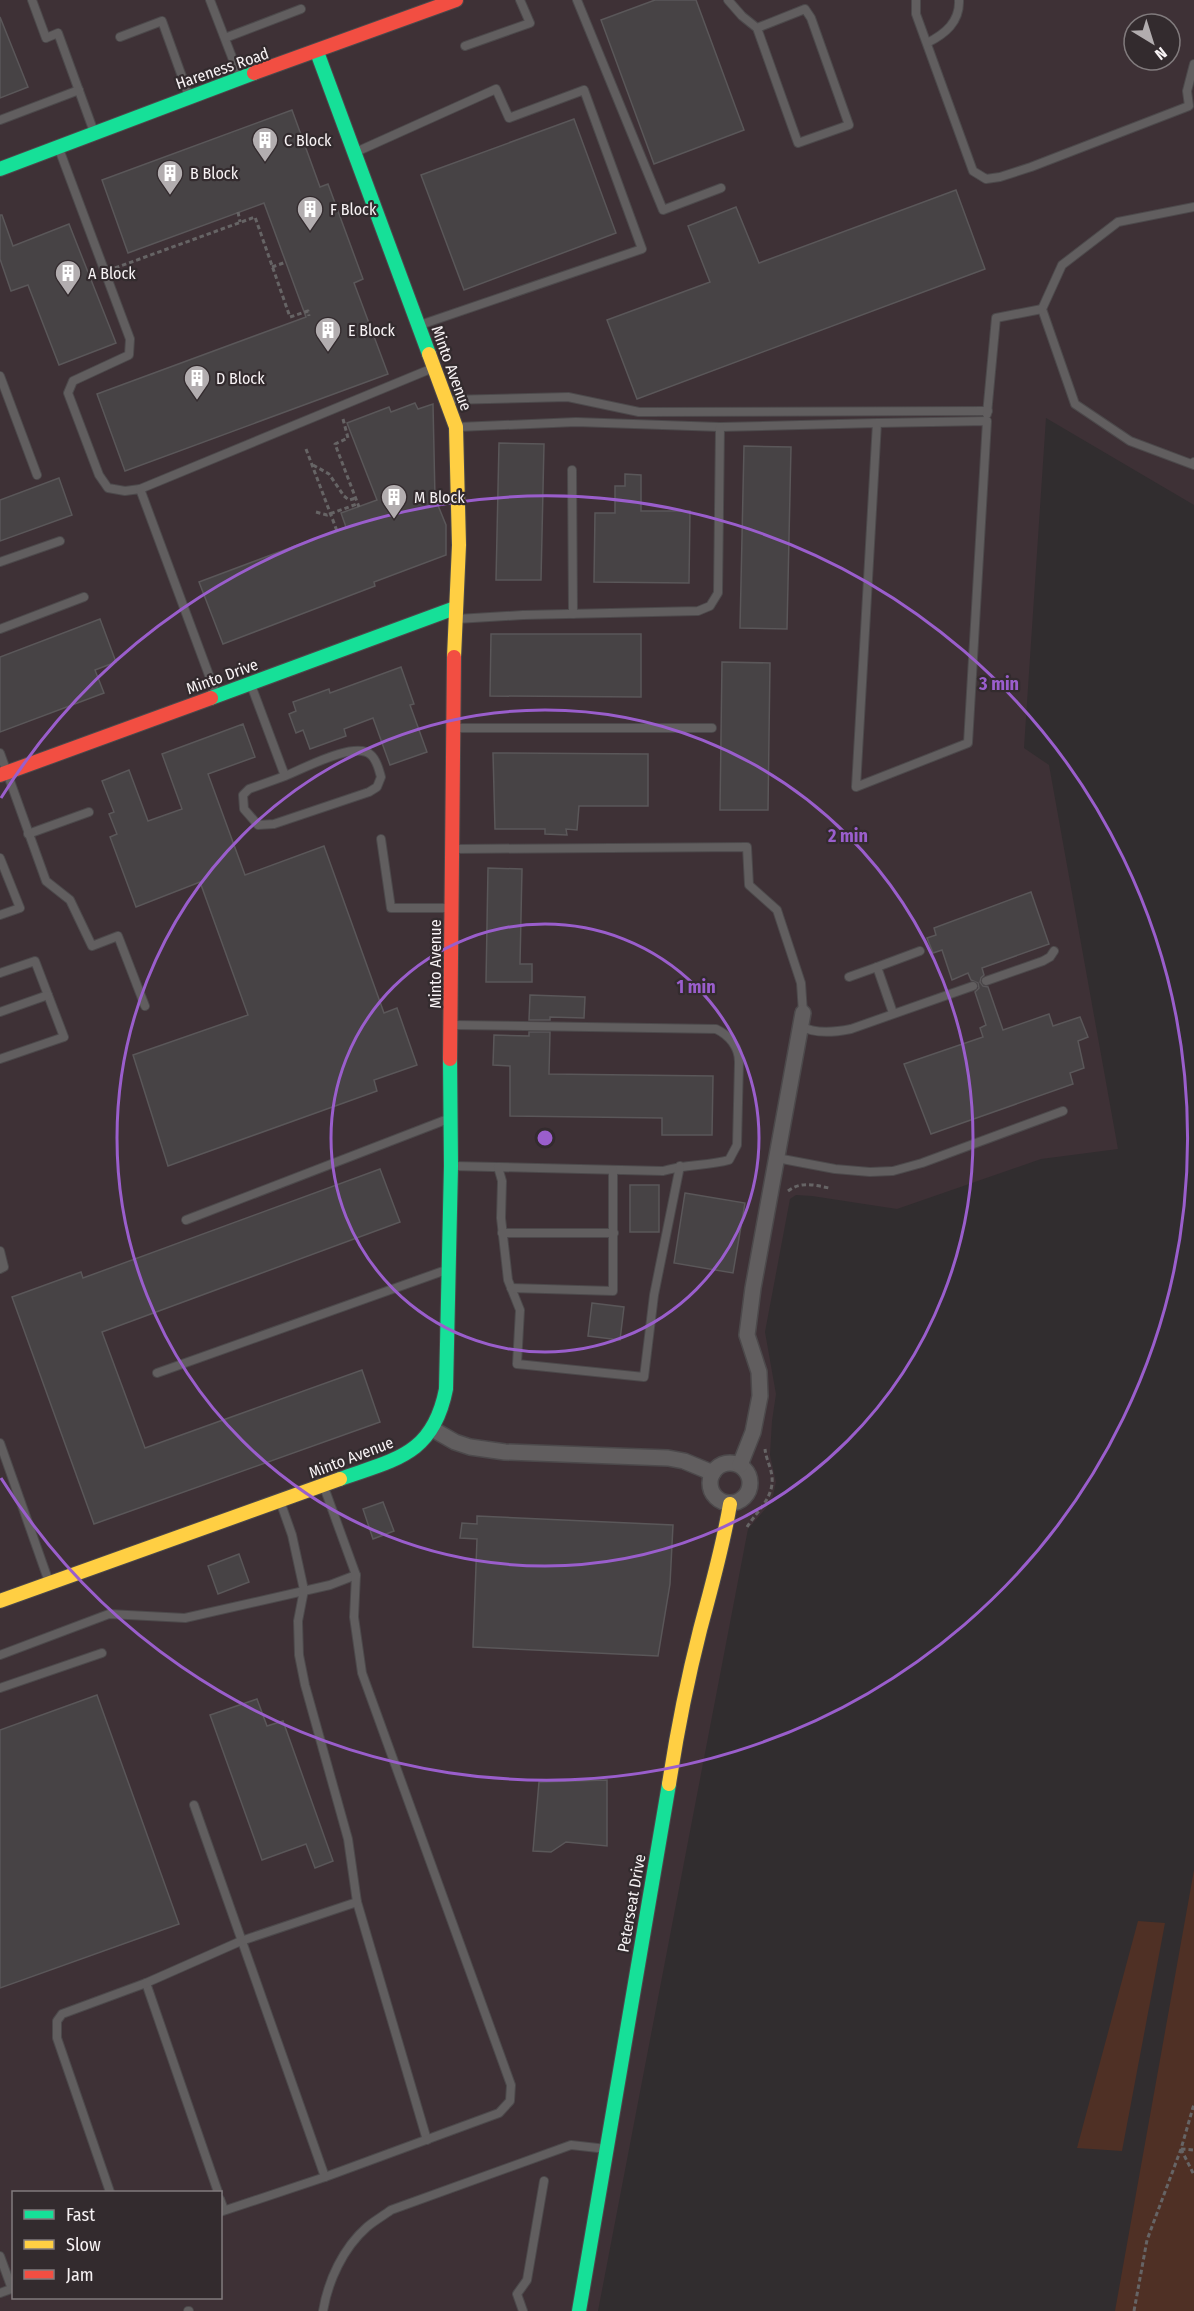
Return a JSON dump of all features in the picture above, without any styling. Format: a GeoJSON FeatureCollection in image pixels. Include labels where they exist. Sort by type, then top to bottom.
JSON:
{"type":"FeatureCollection","features":[{"type":"Feature","properties":{"kind":"street","name":"Hareness Road"},"geometry":{"type":"LineString","coordinates":[[0,169],[189,97],[456,0]]}},
{"type":"Feature","properties":{"kind":"street","name":"Minto Avenue"},"geometry":{"type":"LineString","coordinates":[[0,1601],[387,1462],[412,1451],[434,1430],[442,1415],[446,1389],[451,1166],[449,1119],[453,728],[459,545],[456,427],[317,52]]}},
{"type":"Feature","properties":{"kind":"street","name":"Minto Drive"},"geometry":{"type":"LineString","coordinates":[[4,774],[216,696],[455,614]]}},
{"type":"Feature","properties":{"kind":"street"},"geometry":{"type":"LineString","coordinates":[[740,1465],[753,1432],[761,1383],[747,1335],[748,1324],[802,1019]]}},
{"type":"Feature","properties":{"kind":"street"},"geometry":{"type":"LineString","coordinates":[[434,1430],[455,1442],[487,1450],[668,1458],[684,1461],[712,1473]]}},
{"type":"Feature","properties":{"kind":"street"},"geometry":{"type":"LineString","coordinates":[[728,1463],[740,1465],[749,1475],[750,1489],[742,1500],[729,1504],[723,1502],[713,1493],[710,1480],[712,1473],[716,1468],[728,1463]]}},
{"type":"Feature","properties":{"kind":"street","name":"Peterseat Drive"},"geometry":{"type":"LineString","coordinates":[[579,2311],[680,1717],[700,1630],[723,1547],[729,1504]]}},
{"type":"Feature","properties":{"kind":"lane"},"geometry":{"type":"LineString","coordinates":[[32,0],[46,38],[58,33],[94,133]]}},
{"type":"Feature","properties":{"kind":"lane"},"geometry":{"type":"LineString","coordinates":[[210,0],[240,79]]}},
{"type":"Feature","properties":{"kind":"lane"},"geometry":{"type":"LineString","coordinates":[[465,46],[530,23],[520,0]]}},
{"type":"Feature","properties":{"kind":"lane"},"geometry":{"type":"LineString","coordinates":[[577,0],[663,210],[721,188]]}},
{"type":"Feature","properties":{"kind":"lane"},"geometry":{"type":"LineString","coordinates":[[728,0],[757,28],[798,142],[849,125],[811,18],[805,9],[757,28]]}},
{"type":"Feature","properties":{"kind":"lane"},"geometry":{"type":"LineString","coordinates":[[916,0],[916,14],[973,171],[986,179],[1031,167],[1189,106],[1187,91],[1194,64]]}},
{"type":"Feature","properties":{"kind":"lane"},"geometry":{"type":"LineString","coordinates":[[927,43],[942,35],[954,23],[960,7],[959,0]]}},
{"type":"Feature","properties":{"kind":"lane"},"geometry":{"type":"LineString","coordinates":[[225,38],[301,9]]}},
{"type":"Feature","properties":{"kind":"lane"},"geometry":{"type":"LineString","coordinates":[[120,37],[162,21],[189,97]]}},
{"type":"Feature","properties":{"kind":"lane"},"geometry":{"type":"LineString","coordinates":[[355,153],[496,89],[509,118],[584,90],[642,249],[419,325]]}},
{"type":"Feature","properties":{"kind":"lane"},"geometry":{"type":"LineString","coordinates":[[0,120],[79,90]]}},
{"type":"Feature","properties":{"kind":"lane"},"geometry":{"type":"LineString","coordinates":[[58,148],[130,339],[129,355],[73,381],[68,393],[99,475],[108,488],[125,491],[140,489],[434,368]]}},
{"type":"Feature","properties":{"kind":"lane"},"geometry":{"type":"LineString","coordinates":[[1194,207],[1118,222],[1062,265],[1042,309],[1075,404],[1130,441],[1194,465],[1194,462]]}},
{"type":"Feature","properties":{"kind":"lane"},"geometry":{"type":"LineString","coordinates":[[877,423],[856,787],[968,743],[987,421],[996,318],[1042,309]]}},
{"type":"Feature","properties":{"kind":"lane"},"geometry":{"type":"LineString","coordinates":[[0,376],[37,475]]}},
{"type":"Feature","properties":{"kind":"lane"},"geometry":{"type":"LineString","coordinates":[[446,400],[568,398],[639,411],[988,411]]}},
{"type":"Feature","properties":{"kind":"lane"},"geometry":{"type":"LineString","coordinates":[[456,427],[576,422],[720,427],[987,421]]}},
{"type":"Feature","properties":{"kind":"lane"},"geometry":{"type":"LineString","coordinates":[[455,614],[573,614],[698,610],[711,606],[718,592],[720,427]]}},
{"type":"Feature","properties":{"kind":"lane"},"geometry":{"type":"LineString","coordinates":[[572,470],[573,614]]}},
{"type":"Feature","properties":{"kind":"lane"},"geometry":{"type":"LineString","coordinates":[[140,489],[216,696]]}},
{"type":"Feature","properties":{"kind":"lane"},"geometry":{"type":"LineString","coordinates":[[0,562],[60,541]]}},
{"type":"Feature","properties":{"kind":"lane"},"geometry":{"type":"LineString","coordinates":[[0,629],[84,597]]}},
{"type":"Feature","properties":{"kind":"lane"},"geometry":{"type":"LineString","coordinates":[[250,684],[285,776]]}},
{"type":"Feature","properties":{"kind":"lane"},"geometry":{"type":"LineString","coordinates":[[453,728],[712,728]]}},
{"type":"Feature","properties":{"kind":"lane"},"geometry":{"type":"LineString","coordinates":[[348,750],[365,751],[372,755],[381,777],[377,787],[369,792],[274,824],[258,825],[244,809],[243,795],[249,789],[285,776],[348,750]]}},
{"type":"Feature","properties":{"kind":"lane"},"geometry":{"type":"LineString","coordinates":[[0,753],[4,774],[46,881],[70,900],[92,946],[118,936],[145,1006]]}},
{"type":"Feature","properties":{"kind":"lane"},"geometry":{"type":"LineString","coordinates":[[28,834],[89,812]]}},
{"type":"Feature","properties":{"kind":"lane"},"geometry":{"type":"LineString","coordinates":[[381,839],[391,908],[451,908]]}},
{"type":"Feature","properties":{"kind":"lane"},"geometry":{"type":"LineString","coordinates":[[452,849],[747,847],[749,885],[777,910],[801,983],[802,1019],[806,1029],[840,1031],[973,986]]}},
{"type":"Feature","properties":{"kind":"lane"},"geometry":{"type":"LineString","coordinates":[[0,858],[20,908],[0,915]]}},
{"type":"Feature","properties":{"kind":"lane"},"geometry":{"type":"LineString","coordinates":[[849,976],[920,951]]}},
{"type":"Feature","properties":{"kind":"lane"},"geometry":{"type":"LineString","coordinates":[[986,981],[1043,961],[1054,951]]}},
{"type":"Feature","properties":{"kind":"lane"},"geometry":{"type":"LineString","coordinates":[[0,973],[35,961],[64,1037],[0,1059]]}},
{"type":"Feature","properties":{"kind":"lane"},"geometry":{"type":"LineString","coordinates":[[877,967],[893,1013]]}},
{"type":"Feature","properties":{"kind":"lane"},"geometry":{"type":"LineString","coordinates":[[0,1012],[48,995]]}},
{"type":"Feature","properties":{"kind":"lane"},"geometry":{"type":"LineString","coordinates":[[451,1025],[716,1029],[729,1037],[739,1055],[737,1145],[729,1160],[714,1164],[680,1166],[663,1171],[451,1166]]}},
{"type":"Feature","properties":{"kind":"lane"},"geometry":{"type":"LineString","coordinates":[[777,1158],[835,1169],[893,1171],[922,1163],[1063,1111]]}},
{"type":"Feature","properties":{"kind":"lane"},"geometry":{"type":"LineString","coordinates":[[186,1220],[449,1119]]}},
{"type":"Feature","properties":{"kind":"lane"},"geometry":{"type":"LineString","coordinates":[[498,1167],[502,1181],[502,1233],[508,1280],[520,1310],[517,1364],[644,1377],[654,1294],[680,1166]]}},
{"type":"Feature","properties":{"kind":"lane"},"geometry":{"type":"LineString","coordinates":[[511,1288],[613,1291],[613,1170]]}},
{"type":"Feature","properties":{"kind":"lane"},"geometry":{"type":"LineString","coordinates":[[502,1233],[614,1233]]}},
{"type":"Feature","properties":{"kind":"lane"},"geometry":{"type":"LineString","coordinates":[[0,1251],[4,1267],[0,1269]]}},
{"type":"Feature","properties":{"kind":"lane"},"geometry":{"type":"LineString","coordinates":[[157,1373],[447,1270]]}},
{"type":"Feature","properties":{"kind":"lane"},"geometry":{"type":"LineString","coordinates":[[0,1443],[50,1583]]}},
{"type":"Feature","properties":{"kind":"lane"},"geometry":{"type":"LineString","coordinates":[[222,2211],[325,2177],[499,2113],[510,2101],[511,2085],[362,1673],[354,1617],[356,1575],[324,1485]]}},
{"type":"Feature","properties":{"kind":"lane"},"geometry":{"type":"LineString","coordinates":[[280,1501],[292,1535],[304,1590],[298,1621],[299,1655],[305,1685],[348,1839],[357,1902],[427,2140]]}},
{"type":"Feature","properties":{"kind":"lane"},"geometry":{"type":"LineString","coordinates":[[0,1655],[109,1614],[185,1618],[330,1586],[356,1575]]}},
{"type":"Feature","properties":{"kind":"lane"},"geometry":{"type":"LineString","coordinates":[[0,1688],[102,1653]]}},
{"type":"Feature","properties":{"kind":"lane"},"geometry":{"type":"LineString","coordinates":[[194,1805],[325,2177]]}},
{"type":"Feature","properties":{"kind":"lane"},"geometry":{"type":"LineString","coordinates":[[109,2191],[57,2037],[57,2021],[62,2014],[146,1983],[241,1941],[357,1902]]}},
{"type":"Feature","properties":{"kind":"lane"},"geometry":{"type":"LineString","coordinates":[[146,1983],[217,2191]]}},
{"type":"Feature","properties":{"kind":"lane"},"geometry":{"type":"LineString","coordinates":[[323,2311],[326,2292],[343,2256],[366,2227],[391,2211],[571,2145],[608,2149]]}},
{"type":"Feature","properties":{"kind":"lane"},"geometry":{"type":"LineString","coordinates":[[524,2311],[517,2294],[527,2280],[544,2181]]}},
{"type":"Feature","properties":{"kind":"lane"},"geometry":{"type":"LineString","coordinates":[[0,2256],[12,2286]]}},
{"type":"Feature","properties":{"kind":"path"},"geometry":{"type":"LineString","coordinates":[[238,212],[240,222]]}},
{"type":"Feature","properties":{"kind":"path"},"geometry":{"type":"LineString","coordinates":[[105,272],[255,216],[290,318],[308,311],[309,316]]}},
{"type":"Feature","properties":{"kind":"path"},"geometry":{"type":"LineString","coordinates":[[272,267],[286,262]]}},
{"type":"Feature","properties":{"kind":"path"},"geometry":{"type":"LineString","coordinates":[[316,512],[327,515],[358,505],[335,444],[348,438],[340,406]]}},
{"type":"Feature","properties":{"kind":"path"},"geometry":{"type":"LineString","coordinates":[[306,449],[337,531]]}},
{"type":"Feature","properties":{"kind":"path"},"geometry":{"type":"LineString","coordinates":[[312,465],[329,474],[349,500],[356,498]]}},
{"type":"Feature","properties":{"kind":"path"},"geometry":{"type":"LineString","coordinates":[[1134,2311],[1147,2240],[1181,2149],[1194,2104]]}},
{"type":"Feature","properties":{"kind":"path"},"geometry":{"type":"LineString","coordinates":[[1181,2149],[1194,2150]]}},
{"type":"Feature","properties":{"kind":"path"},"geometry":{"type":"LineString","coordinates":[[1181,2149],[1194,2175]]}},
{"type":"Feature","properties":{"kind":"shaded area"},"geometry":{"type":"Polygon","coordinates":[[[0,0],[1194,0],[1194,505],[1046,418],[1024,748],[1049,765],[1118,1149],[1041,1159],[897,1209],[812,1196],[796,1195],[790,1199],[765,1332],[776,1394],[770,1455],[776,1482],[773,1496],[767,1507],[748,1529],[598,2311],[0,2311],[0,0]]]}},
{"type":"Feature","properties":{"kind":"shaded area"},"geometry":{"type":"Polygon","coordinates":[[[1194,1870],[1194,2311],[1115,2311],[1194,1870]]]}},
{"type":"Feature","properties":{"kind":"shaded area"},"geometry":{"type":"Polygon","coordinates":[[[1138,1921],[1165,1923],[1122,2151],[1077,2148],[1138,1921]]]}},
{"type":"Feature","properties":{"kind":"building"},"geometry":{"type":"Polygon","coordinates":[[[655,0],[696,0],[744,130],[654,164],[601,20],[655,0]]]}},
{"type":"Feature","properties":{"kind":"building"},"geometry":{"type":"Polygon","coordinates":[[[0,17],[28,87],[0,98],[0,17]]]}},
{"type":"Feature","properties":{"kind":"building"},"geometry":{"type":"Polygon","coordinates":[[[292,110],[320,187],[328,184],[363,279],[354,283],[388,374],[125,471],[97,394],[306,317],[264,203],[128,253],[102,180],[292,110]]]}},
{"type":"Feature","properties":{"kind":"building"},"geometry":{"type":"Polygon","coordinates":[[[574,119],[616,233],[464,290],[421,175],[574,119]]]}},
{"type":"Feature","properties":{"kind":"building"},"geometry":{"type":"Polygon","coordinates":[[[956,190],[985,269],[637,399],[607,320],[710,282],[688,226],[736,207],[759,263],[956,190]]]}},
{"type":"Feature","properties":{"kind":"building","name":"A Block"},"geometry":{"type":"Polygon","coordinates":[[[0,215],[2,215],[13,246],[69,224],[116,343],[59,365],[28,285],[11,291],[0,259],[0,215]]]}},
{"type":"Feature","properties":{"kind":"building","name":"M Block"},"geometry":{"type":"Polygon","coordinates":[[[415,403],[418,409],[433,404],[435,498],[446,525],[446,555],[374,582],[375,586],[223,644],[199,582],[346,527],[341,513],[377,500],[347,423],[389,407],[391,412],[415,403]]]}},
{"type":"Feature","properties":{"kind":"building"},"geometry":{"type":"Polygon","coordinates":[[[499,443],[544,444],[541,580],[496,580],[499,443]]]}},
{"type":"Feature","properties":{"kind":"building"},"geometry":{"type":"Polygon","coordinates":[[[744,446],[791,447],[787,629],[740,628],[744,446]]]}},
{"type":"Feature","properties":{"kind":"building"},"geometry":{"type":"Polygon","coordinates":[[[625,474],[641,475],[641,511],[690,511],[689,583],[594,582],[595,513],[615,513],[615,486],[625,486],[625,474]]]}},
{"type":"Feature","properties":{"kind":"building"},"geometry":{"type":"Polygon","coordinates":[[[59,478],[72,515],[0,541],[0,500],[59,478]]]}},
{"type":"Feature","properties":{"kind":"building"},"geometry":{"type":"Polygon","coordinates":[[[100,619],[116,662],[95,670],[104,693],[0,732],[0,657],[100,619]]]}},
{"type":"Feature","properties":{"kind":"building"},"geometry":{"type":"Polygon","coordinates":[[[491,634],[641,634],[641,697],[490,696],[491,634]]]}},
{"type":"Feature","properties":{"kind":"building"},"geometry":{"type":"Polygon","coordinates":[[[722,662],[770,663],[768,810],[720,810],[722,662]]]}},
{"type":"Feature","properties":{"kind":"building"},"geometry":{"type":"Polygon","coordinates":[[[401,667],[414,704],[410,705],[427,752],[390,765],[373,718],[344,729],[346,736],[310,749],[303,730],[296,733],[289,714],[296,711],[293,702],[329,689],[330,693],[401,667]]]}},
{"type":"Feature","properties":{"kind":"building"},"geometry":{"type":"Polygon","coordinates":[[[243,724],[255,757],[208,774],[245,875],[324,846],[384,1013],[397,1008],[417,1065],[374,1080],[377,1091],[168,1166],[133,1055],[248,1015],[200,882],[136,907],[110,837],[117,834],[109,814],[114,812],[102,781],[129,770],[148,821],[182,809],[162,754],[243,724]]]}},
{"type":"Feature","properties":{"kind":"building"},"geometry":{"type":"Polygon","coordinates":[[[493,753],[648,754],[648,806],[579,806],[577,830],[566,829],[567,835],[545,834],[545,829],[495,829],[493,753]]]}},
{"type":"Feature","properties":{"kind":"building"},"geometry":{"type":"Polygon","coordinates":[[[488,868],[522,869],[520,964],[532,964],[532,982],[486,982],[488,868]]]}},
{"type":"Feature","properties":{"kind":"building"},"geometry":{"type":"Polygon","coordinates":[[[1031,892],[1049,944],[982,968],[984,975],[980,982],[983,986],[988,987],[1003,1030],[1049,1014],[1053,1026],[1080,1017],[1088,1037],[1078,1041],[1084,1068],[1070,1073],[1073,1084],[931,1134],[904,1064],[983,1037],[980,1028],[986,1025],[975,992],[979,988],[978,983],[971,980],[968,973],[952,980],[942,950],[933,953],[927,938],[936,935],[934,928],[1031,892]]]}},
{"type":"Feature","properties":{"kind":"building"},"geometry":{"type":"Polygon","coordinates":[[[530,995],[585,997],[584,1018],[550,1017],[550,1020],[529,1020],[530,995]]]}},
{"type":"Feature","properties":{"kind":"building"},"geometry":{"type":"Polygon","coordinates":[[[529,1032],[550,1032],[549,1074],[713,1076],[712,1135],[662,1135],[662,1118],[510,1116],[510,1066],[493,1065],[494,1035],[529,1036],[529,1032]]]}},
{"type":"Feature","properties":{"kind":"building"},"geometry":{"type":"Polygon","coordinates":[[[380,1169],[400,1222],[102,1332],[145,1448],[362,1370],[380,1422],[94,1524],[12,1297],[81,1272],[83,1278],[380,1169]]]}},
{"type":"Feature","properties":{"kind":"building"},"geometry":{"type":"Polygon","coordinates":[[[630,1185],[659,1185],[659,1232],[630,1232],[630,1185]]]}},
{"type":"Feature","properties":{"kind":"building"},"geometry":{"type":"Polygon","coordinates":[[[685,1193],[745,1203],[733,1273],[674,1263],[685,1193]]]}},
{"type":"Feature","properties":{"kind":"building"},"geometry":{"type":"Polygon","coordinates":[[[592,1303],[624,1307],[620,1340],[588,1336],[592,1303]]]}},
{"type":"Feature","properties":{"kind":"building"},"geometry":{"type":"Polygon","coordinates":[[[383,1502],[394,1531],[373,1539],[363,1509],[383,1502]]]}},
{"type":"Feature","properties":{"kind":"building"},"geometry":{"type":"Polygon","coordinates":[[[477,1516],[673,1525],[670,1584],[658,1656],[473,1647],[477,1539],[460,1538],[462,1523],[477,1524],[477,1516]]]}},
{"type":"Feature","properties":{"kind":"building"},"geometry":{"type":"Polygon","coordinates":[[[239,1554],[249,1582],[218,1594],[208,1566],[239,1554]]]}},
{"type":"Feature","properties":{"kind":"building"},"geometry":{"type":"Polygon","coordinates":[[[97,1695],[179,1924],[0,1988],[0,1730],[97,1695]]]}},
{"type":"Feature","properties":{"kind":"building"},"geometry":{"type":"Polygon","coordinates":[[[257,1699],[267,1726],[283,1721],[333,1861],[315,1868],[306,1844],[262,1860],[210,1715],[257,1699]]]}},
{"type":"Feature","properties":{"kind":"building"},"geometry":{"type":"Polygon","coordinates":[[[607,1780],[607,1846],[566,1842],[551,1852],[533,1851],[539,1782],[607,1780]]]}},
{"type":"Feature","properties":{"kind":"traffic: fast"},"geometry":{"type":"LineString","coordinates":[[317,52],[429,354]]}},
{"type":"Feature","properties":{"kind":"traffic: fast"},"geometry":{"type":"LineString","coordinates":[[0,169],[254,73]]}},
{"type":"Feature","properties":{"kind":"traffic: fast"},"geometry":{"type":"LineString","coordinates":[[211,698],[455,608]]}},
{"type":"Feature","properties":{"kind":"traffic: fast"},"geometry":{"type":"LineString","coordinates":[[340,1479],[395,1459],[422,1441],[432,1428],[440,1411],[446,1389],[451,1166],[450,1059]]}},
{"type":"Feature","properties":{"kind":"traffic: fast"},"geometry":{"type":"LineString","coordinates":[[579,2311],[669,1784]]}},
{"type":"Feature","properties":{"kind":"traffic: slow"},"geometry":{"type":"LineString","coordinates":[[429,354],[456,427],[459,545],[454,657]]}},
{"type":"Feature","properties":{"kind":"traffic: slow"},"geometry":{"type":"LineString","coordinates":[[0,1601],[340,1479]]}},
{"type":"Feature","properties":{"kind":"traffic: slow"},"geometry":{"type":"LineString","coordinates":[[669,1784],[687,1687],[730,1504]]}},
{"type":"Feature","properties":{"kind":"traffic: jam"},"geometry":{"type":"LineString","coordinates":[[254,73],[456,0]]}},
{"type":"Feature","properties":{"kind":"traffic: jam"},"geometry":{"type":"LineString","coordinates":[[450,1059],[454,657]]}},
{"type":"Feature","properties":{"kind":"traffic: jam"},"geometry":{"type":"LineString","coordinates":[[0,775],[211,698]]}},
{"type":"Feature","properties":{"kind":"place","name":"C Block"},"geometry":{"type":"Point","coordinates":[265,163]}},
{"type":"Feature","properties":{"kind":"place","name":"B Block"},"geometry":{"type":"Point","coordinates":[170,196]}},
{"type":"Feature","properties":{"kind":"place","name":"F Block"},"geometry":{"type":"Point","coordinates":[310,232]}},
{"type":"Feature","properties":{"kind":"place","name":"A Block"},"geometry":{"type":"Point","coordinates":[68,296]}},
{"type":"Feature","properties":{"kind":"place","name":"E Block"},"geometry":{"type":"Point","coordinates":[328,353]}},
{"type":"Feature","properties":{"kind":"place","name":"D Block"},"geometry":{"type":"Point","coordinates":[197,401]}},
{"type":"Feature","properties":{"kind":"place","name":"M Block"},"geometry":{"type":"Point","coordinates":[394,520]}}]}
